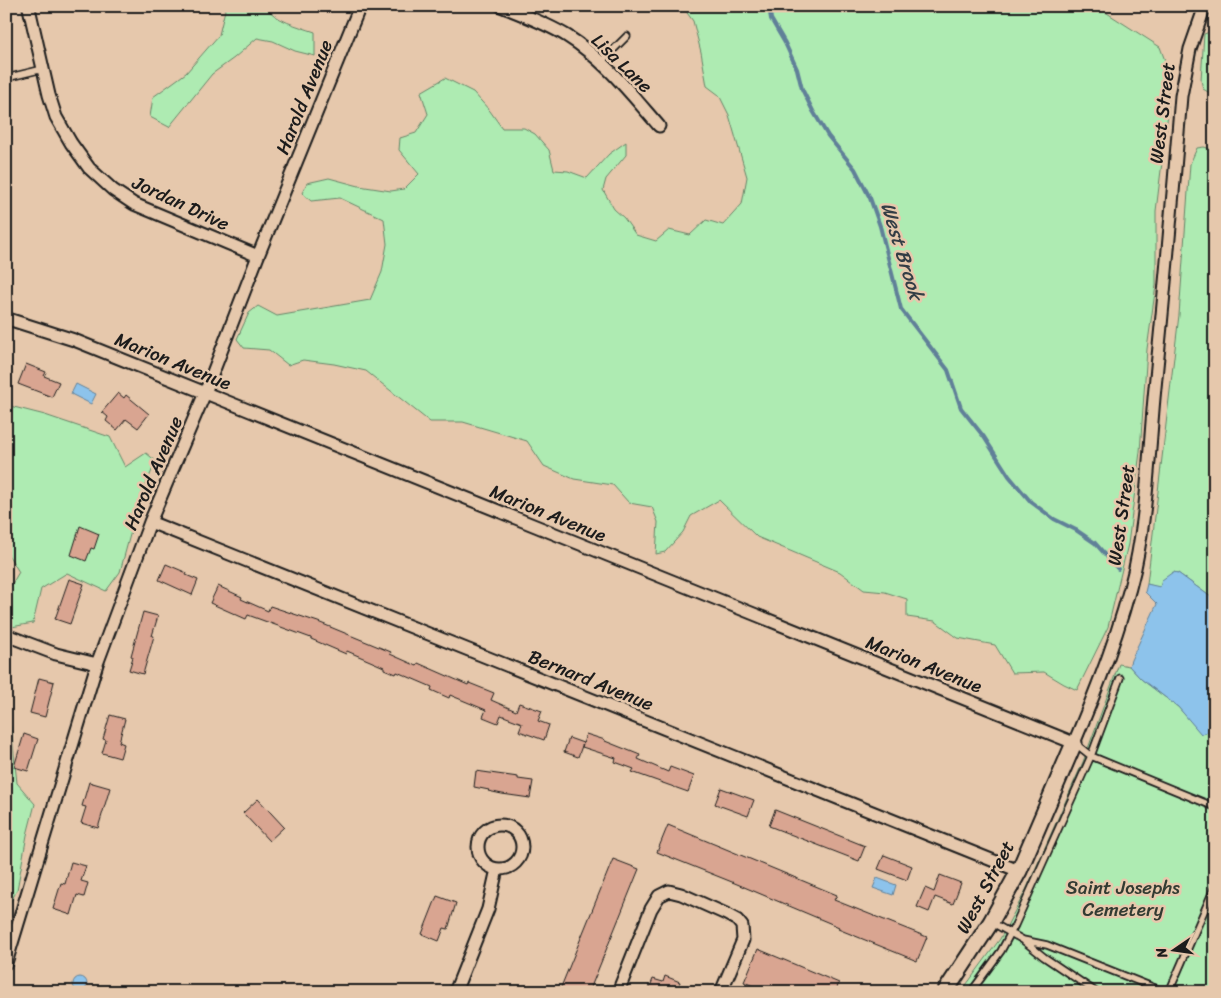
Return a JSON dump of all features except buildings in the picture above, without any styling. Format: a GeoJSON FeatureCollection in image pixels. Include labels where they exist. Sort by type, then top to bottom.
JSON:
{"type":"FeatureCollection","features":[{"type":"Feature","properties":{"kind":"street","name":"Harold Avenue"},"geometry":{"type":"LineString","coordinates":[[6,963],[97,664],[150,522],[205,393],[258,256],[360,6]]}},
{"type":"Feature","properties":{"kind":"street","name":"Lisa Lane"},"geometry":{"type":"LineString","coordinates":[[500,6],[538,21],[567,36],[601,62],[659,126]]}},
{"type":"Feature","properties":{"kind":"street","name":"West Street"},"geometry":{"type":"LineString","coordinates":[[945,992],[969,958],[1019,871],[1102,675],[1132,580],[1139,544],[1151,436],[1182,96],[1190,49],[1205,6]]}},
{"type":"Feature","properties":{"kind":"street","name":"Jordan Drive"},"geometry":{"type":"LineString","coordinates":[[29,8],[49,95],[56,117],[71,143],[90,168],[113,190],[134,204],[258,256]]}},
{"type":"Feature","properties":{"kind":"street","name":"Marion Avenue"},"geometry":{"type":"LineString","coordinates":[[8,320],[74,340],[1074,743]]}},
{"type":"Feature","properties":{"kind":"street","name":"Bernard Avenue"},"geometry":{"type":"LineString","coordinates":[[150,522],[1019,871]]}},
{"type":"Feature","properties":{"kind":"street"},"geometry":{"type":"LineString","coordinates":[[6,635],[56,654],[97,664]]}},
{"type":"Feature","properties":{"kind":"street"},"geometry":{"type":"LineString","coordinates":[[455,992],[488,909],[497,869]]}},
{"type":"Feature","properties":{"kind":"street"},"geometry":{"type":"LineString","coordinates":[[618,992],[651,909],[659,896],[669,891],[681,894],[732,917],[742,926],[743,940],[721,992]]}},
{"type":"Feature","properties":{"kind":"lane"},"geometry":{"type":"LineString","coordinates":[[601,62],[627,36]]}},
{"type":"Feature","properties":{"kind":"lane"},"geometry":{"type":"LineString","coordinates":[[6,78],[43,69]]}},
{"type":"Feature","properties":{"kind":"lane"},"geometry":{"type":"LineString","coordinates":[[971,992],[1011,934],[1091,756],[1120,678]]}},
{"type":"Feature","properties":{"kind":"lane"},"geometry":{"type":"LineString","coordinates":[[1074,743],[1091,756],[1215,807]]}},
{"type":"Feature","properties":{"kind":"lane"},"geometry":{"type":"LineString","coordinates":[[1169,992],[1215,886]]}},
{"type":"Feature","properties":{"kind":"lane"},"geometry":{"type":"LineString","coordinates":[[991,922],[1023,940],[1044,957],[1096,992]]}},
{"type":"Feature","properties":{"kind":"lane"},"geometry":{"type":"LineString","coordinates":[[1023,940],[1046,945],[1164,992]]}},
{"type":"Feature","properties":{"kind":"green space"},"geometry":{"type":"Polygon","coordinates":[[[224,6],[265,6],[275,16],[315,32],[315,56],[295,51],[273,41],[257,38],[212,74],[169,127],[150,117],[153,97],[186,73],[219,35],[225,10],[224,6]]]}},
{"type":"Feature","properties":{"kind":"green space"},"geometry":{"type":"Polygon","coordinates":[[[682,6],[1096,6],[1160,47],[1167,66],[1168,113],[1156,211],[1156,285],[1147,349],[1140,452],[1128,544],[1108,627],[1077,690],[1044,672],[1012,673],[995,645],[958,638],[935,621],[907,617],[907,599],[885,592],[864,590],[840,572],[757,537],[719,500],[691,516],[683,532],[665,552],[656,554],[658,522],[652,507],[629,503],[613,485],[574,479],[544,466],[527,441],[463,422],[430,422],[366,371],[303,360],[288,365],[269,350],[244,348],[237,339],[249,313],[258,306],[277,316],[370,300],[382,272],[387,244],[384,219],[340,198],[311,201],[302,193],[307,183],[329,178],[359,186],[391,191],[404,189],[419,174],[399,150],[400,138],[416,133],[428,114],[421,92],[445,78],[473,92],[502,128],[524,128],[535,134],[549,150],[554,170],[568,171],[587,178],[609,154],[626,142],[626,155],[606,179],[603,190],[614,209],[624,218],[636,235],[656,241],[669,230],[690,235],[706,220],[723,225],[742,204],[747,177],[729,115],[719,95],[707,86],[693,21],[682,6]]]}},
{"type":"Feature","properties":{"kind":"green space"},"geometry":{"type":"Polygon","coordinates":[[[1210,32],[1215,36],[1215,93],[1210,93],[1203,89],[1201,80],[1204,34],[1210,32]]]}},
{"type":"Feature","properties":{"kind":"green space"},"geometry":{"type":"Polygon","coordinates":[[[1204,147],[1215,150],[1215,600],[1178,573],[1173,572],[1160,588],[1147,584],[1179,315],[1190,164],[1197,148],[1204,147]]]}},
{"type":"Feature","properties":{"kind":"green space"},"geometry":{"type":"Polygon","coordinates":[[[6,405],[45,415],[110,437],[125,467],[146,453],[156,461],[139,501],[120,572],[106,591],[67,573],[41,589],[33,623],[6,628],[6,594],[19,572],[6,551],[6,405]]]}},
{"type":"Feature","properties":{"kind":"green space","name":"Saint Josephs Cemetery"},"geometry":{"type":"Polygon","coordinates":[[[1119,664],[1129,666],[1141,679],[1178,707],[1195,726],[1205,733],[1215,730],[1215,992],[961,992],[1000,939],[1026,890],[1083,762],[1119,664]]]}},
{"type":"Feature","properties":{"kind":"green space"},"geometry":{"type":"Polygon","coordinates":[[[6,723],[11,726],[17,783],[35,804],[17,890],[6,911],[6,723]]]}},
{"type":"Feature","properties":{"kind":"water"},"geometry":{"type":"Polygon","coordinates":[[[76,384],[96,394],[91,404],[71,394],[76,384]]]}},
{"type":"Feature","properties":{"kind":"water"},"geometry":{"type":"Polygon","coordinates":[[[1173,572],[1178,573],[1215,600],[1215,730],[1201,734],[1178,707],[1141,679],[1129,666],[1157,604],[1145,592],[1147,584],[1160,587],[1162,580],[1173,572]]]}},
{"type":"Feature","properties":{"kind":"water"},"geometry":{"type":"Polygon","coordinates":[[[877,878],[896,885],[893,895],[873,888],[877,878]]]}},
{"type":"Feature","properties":{"kind":"water"},"geometry":{"type":"Polygon","coordinates":[[[77,977],[83,977],[87,984],[83,991],[77,991],[73,987],[73,981],[77,977]]]}},
{"type":"Feature","properties":{"kind":"waterway","name":"West Brook"},"geometry":{"type":"LineString","coordinates":[[769,6],[771,19],[797,69],[802,89],[813,111],[828,136],[855,169],[870,198],[880,226],[901,309],[948,370],[961,408],[984,437],[1009,476],[1031,502],[1054,519],[1076,530],[1095,543],[1118,569]]}}]}
